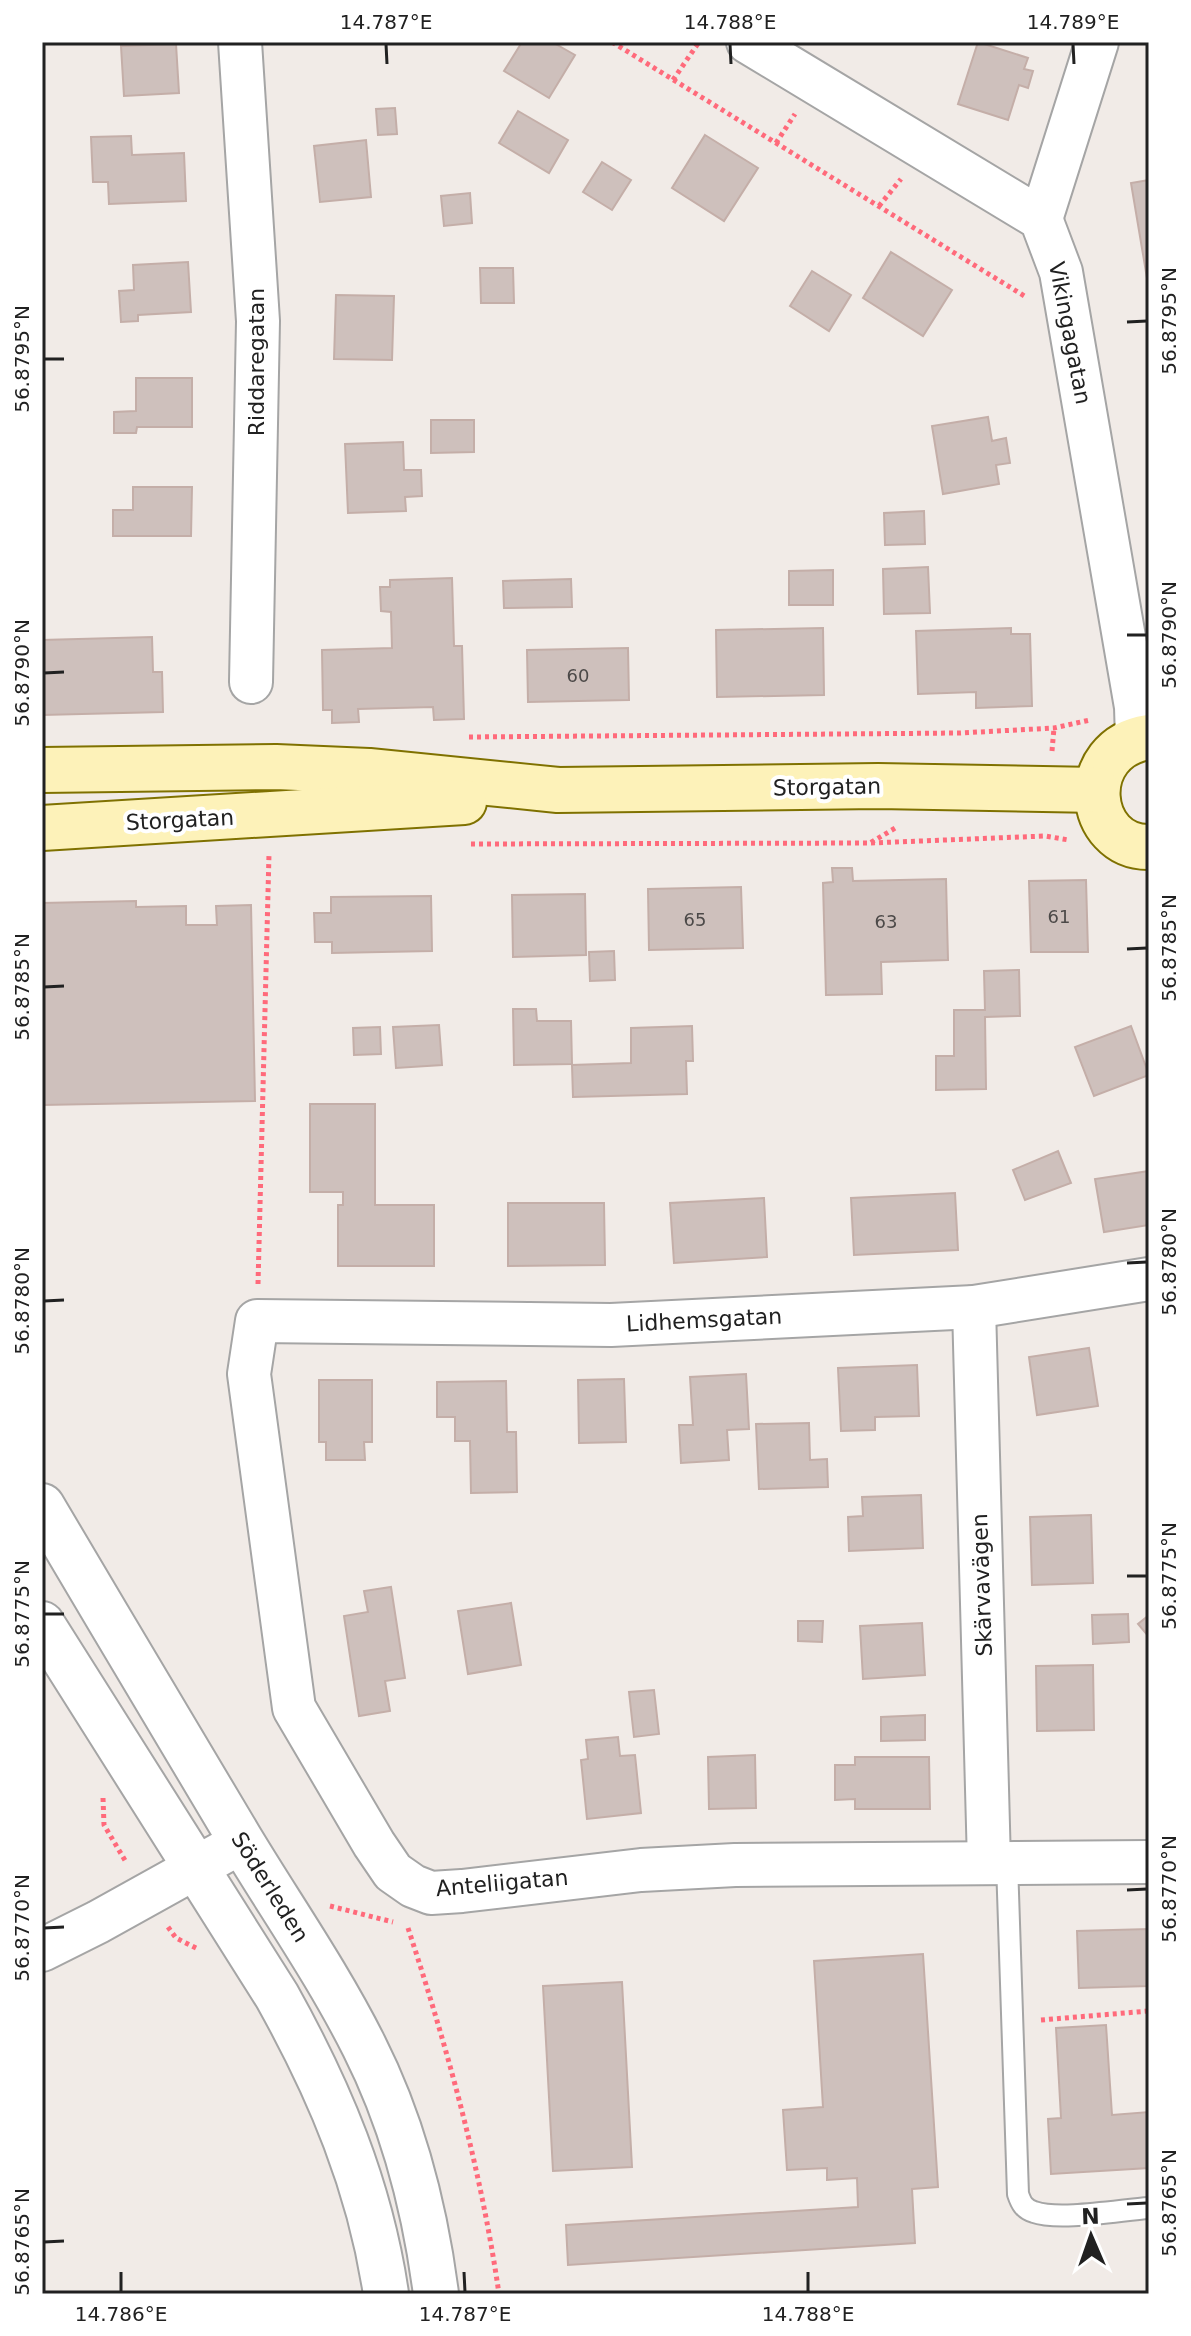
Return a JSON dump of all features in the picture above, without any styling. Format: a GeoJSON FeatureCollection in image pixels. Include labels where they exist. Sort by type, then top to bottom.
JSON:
{"type":"FeatureCollection","features":[{"type":"Feature","properties":{"kind":"main road"},"geometry":{"type":"LineString","coordinates":[[1141,728],[1110,756],[1101,771],[1098,805],[1105,821],[1116,834],[1127,841],[1149,847]]}},
{"type":"Feature","properties":{"kind":"main road","name":"Storgatan"},"geometry":{"type":"LineString","coordinates":[[42,770],[292,767],[369,771],[558,790],[878,786],[1097,790]]}},
{"type":"Feature","properties":{"kind":"main road","name":"Storgatan"},"geometry":{"type":"LineString","coordinates":[[42,828],[469,802],[558,790]]}},
{"type":"Feature","properties":{"kind":"street","name":"Riddaregatan"},"geometry":{"type":"LineString","coordinates":[[240,42],[258,321],[251,682]]}},
{"type":"Feature","properties":{"kind":"street"},"geometry":{"type":"LineString","coordinates":[[748,42],[1041,219],[1097,42]]}},
{"type":"Feature","properties":{"kind":"street","name":"Vikingagatan"},"geometry":{"type":"LineString","coordinates":[[1041,219],[1061,272],[1141,728]]}},
{"type":"Feature","properties":{"kind":"street","name":"Lidhemsgatan"},"geometry":{"type":"LineString","coordinates":[[257,1321],[611,1325],[974,1307],[1149,1279]]}},
{"type":"Feature","properties":{"kind":"street","name":"Skärvavägen"},"geometry":{"type":"LineString","coordinates":[[974,1307],[998,1863]]}},
{"type":"Feature","properties":{"kind":"street","name":"Anteliigatan"},"geometry":{"type":"LineString","coordinates":[[257,1321],[249,1374],[294,1708],[374,1844],[393,1872],[413,1886],[431,1893],[462,1891],[627,1871],[704,1867],[1149,1862]]}},
{"type":"Feature","properties":{"kind":"street","name":"Söderleden"},"geometry":{"type":"LineString","coordinates":[[42,1506],[365,2047],[405,2149],[422,2210],[436,2294]]}},
{"type":"Feature","properties":{"kind":"street"},"geometry":{"type":"LineString","coordinates":[[42,1624],[277,1996],[310,2055],[330,2097],[373,2221],[386,2294]]}},
{"type":"Feature","properties":{"kind":"street"},"geometry":{"type":"LineString","coordinates":[[42,1950],[242,1842]]}},
{"type":"Feature","properties":{"kind":"lane"},"geometry":{"type":"LineString","coordinates":[[998,1863],[1012,2022],[1018,2194],[1022,2205],[1032,2212],[1053,2215],[1149,2208]]}},
{"type":"Feature","properties":{"kind":"path"},"geometry":{"type":"LineString","coordinates":[[612,42],[1070,324]]}},
{"type":"Feature","properties":{"kind":"path"},"geometry":{"type":"LineString","coordinates":[[673,80],[699,42]]}},
{"type":"Feature","properties":{"kind":"path"},"geometry":{"type":"LineString","coordinates":[[467,737],[926,733],[1054,728],[1097,719],[1141,728]]}},
{"type":"Feature","properties":{"kind":"path"},"geometry":{"type":"LineString","coordinates":[[870,843],[910,819]]}},
{"type":"Feature","properties":{"kind":"path"},"geometry":{"type":"LineString","coordinates":[[467,844],[870,843],[1045,836],[1081,842]]}},
{"type":"Feature","properties":{"kind":"path"},"geometry":{"type":"LineString","coordinates":[[257,1321],[269,851]]}},
{"type":"Feature","properties":{"kind":"path"},"geometry":{"type":"LineString","coordinates":[[323,1906],[332,1905],[373,1918],[406,1923],[456,2087],[481,2185],[499,2294]]}},
{"type":"Feature","properties":{"kind":"path"},"geometry":{"type":"LineString","coordinates":[[1012,2022],[1149,2011]]}},
{"type":"Feature","properties":{"kind":"building"},"geometry":{"type":"Polygon","coordinates":[[[522,42],[552,42],[575,55],[549,98],[504,71],[522,42]]]}},
{"type":"Feature","properties":{"kind":"building"},"geometry":{"type":"Polygon","coordinates":[[[978,42],[1028,58],[1024,69],[1033,71],[1028,88],[1019,85],[1008,120],[958,104],[978,42]]]}},
{"type":"Feature","properties":{"kind":"building"},"geometry":{"type":"Polygon","coordinates":[[[176,44],[179,93],[124,96],[121,46],[176,44]]]}},
{"type":"Feature","properties":{"kind":"building"},"geometry":{"type":"Polygon","coordinates":[[[395,108],[397,134],[378,135],[376,109],[395,108]]]}},
{"type":"Feature","properties":{"kind":"building"},"geometry":{"type":"Polygon","coordinates":[[[518,111],[568,140],[549,173],[499,143],[518,111]]]}},
{"type":"Feature","properties":{"kind":"building"},"geometry":{"type":"Polygon","coordinates":[[[705,135],[758,168],[724,221],[672,188],[705,135]]]}},
{"type":"Feature","properties":{"kind":"building"},"geometry":{"type":"Polygon","coordinates":[[[131,136],[132,155],[184,153],[186,201],[109,204],[108,182],[93,182],[91,137],[131,136]]]}},
{"type":"Feature","properties":{"kind":"building"},"geometry":{"type":"Polygon","coordinates":[[[366,140],[371,197],[320,202],[314,146],[366,140]]]}},
{"type":"Feature","properties":{"kind":"building"},"geometry":{"type":"Polygon","coordinates":[[[602,162],[631,180],[612,210],[583,192],[602,162]]]}},
{"type":"Feature","properties":{"kind":"building"},"geometry":{"type":"Polygon","coordinates":[[[1149,180],[1149,290],[1131,183],[1149,180]]]}},
{"type":"Feature","properties":{"kind":"building"},"geometry":{"type":"Polygon","coordinates":[[[470,193],[472,223],[444,226],[441,196],[470,193]]]}},
{"type":"Feature","properties":{"kind":"building"},"geometry":{"type":"Polygon","coordinates":[[[891,252],[952,290],[923,336],[863,298],[891,252]]]}},
{"type":"Feature","properties":{"kind":"building"},"geometry":{"type":"Polygon","coordinates":[[[188,262],[191,312],[138,315],[138,321],[121,322],[119,291],[134,290],[133,265],[188,262]]]}},
{"type":"Feature","properties":{"kind":"building"},"geometry":{"type":"Polygon","coordinates":[[[480,268],[513,268],[514,303],[481,303],[480,268]]]}},
{"type":"Feature","properties":{"kind":"building"},"geometry":{"type":"Polygon","coordinates":[[[812,271],[851,295],[829,331],[790,306],[812,271]]]}},
{"type":"Feature","properties":{"kind":"building"},"geometry":{"type":"Polygon","coordinates":[[[336,295],[394,296],[392,360],[334,359],[336,295]]]}},
{"type":"Feature","properties":{"kind":"building"},"geometry":{"type":"Polygon","coordinates":[[[136,378],[192,378],[192,427],[137,427],[136,433],[114,433],[114,412],[136,411],[136,378]]]}},
{"type":"Feature","properties":{"kind":"building"},"geometry":{"type":"Polygon","coordinates":[[[988,417],[992,441],[1006,438],[1010,463],[996,465],[999,484],[943,494],[932,426],[988,417]]]}},
{"type":"Feature","properties":{"kind":"building"},"geometry":{"type":"Polygon","coordinates":[[[431,420],[474,420],[474,452],[431,453],[431,420]]]}},
{"type":"Feature","properties":{"kind":"building"},"geometry":{"type":"Polygon","coordinates":[[[403,442],[404,470],[421,470],[422,496],[405,497],[406,511],[348,513],[345,444],[403,442]]]}},
{"type":"Feature","properties":{"kind":"building"},"geometry":{"type":"Polygon","coordinates":[[[133,487],[192,487],[191,536],[113,536],[113,510],[133,510],[133,487]]]}},
{"type":"Feature","properties":{"kind":"building"},"geometry":{"type":"Polygon","coordinates":[[[924,511],[925,544],[885,545],[884,513],[924,511]]]}},
{"type":"Feature","properties":{"kind":"building"},"geometry":{"type":"Polygon","coordinates":[[[928,567],[930,613],[884,614],[883,569],[928,567]]]}},
{"type":"Feature","properties":{"kind":"building"},"geometry":{"type":"Polygon","coordinates":[[[833,570],[833,605],[789,605],[789,571],[833,570]]]}},
{"type":"Feature","properties":{"kind":"building"},"geometry":{"type":"Polygon","coordinates":[[[452,578],[454,646],[462,646],[464,719],[434,720],[433,707],[358,709],[359,722],[332,723],[332,710],[323,710],[322,650],[392,648],[391,612],[381,611],[380,587],[390,587],[390,580],[452,578]]]}},
{"type":"Feature","properties":{"kind":"building"},"geometry":{"type":"Polygon","coordinates":[[[571,579],[572,607],[504,608],[503,581],[571,579]]]}},
{"type":"Feature","properties":{"kind":"building"},"geometry":{"type":"Polygon","coordinates":[[[823,628],[824,695],[717,697],[716,630],[823,628]]]}},
{"type":"Feature","properties":{"kind":"building"},"geometry":{"type":"Polygon","coordinates":[[[1011,628],[1011,634],[1030,634],[1032,706],[976,708],[976,692],[918,694],[916,631],[1011,628]]]}},
{"type":"Feature","properties":{"kind":"building"},"geometry":{"type":"Polygon","coordinates":[[[152,637],[153,672],[162,672],[163,712],[42,715],[42,640],[152,637]]]}},
{"type":"Feature","properties":{"kind":"building"},"geometry":{"type":"Polygon","coordinates":[[[628,648],[629,700],[528,702],[527,650],[628,648]]]}},
{"type":"Feature","properties":{"kind":"building"},"geometry":{"type":"Polygon","coordinates":[[[832,868],[852,868],[853,881],[946,879],[948,960],[881,962],[882,994],[826,995],[823,883],[833,882],[832,868]]]}},
{"type":"Feature","properties":{"kind":"building"},"geometry":{"type":"Polygon","coordinates":[[[1086,880],[1088,952],[1031,952],[1029,881],[1086,880]]]}},
{"type":"Feature","properties":{"kind":"building"},"geometry":{"type":"Polygon","coordinates":[[[741,887],[743,948],[649,950],[648,889],[741,887]]]}},
{"type":"Feature","properties":{"kind":"building"},"geometry":{"type":"Polygon","coordinates":[[[585,894],[586,955],[513,957],[512,895],[585,894]]]}},
{"type":"Feature","properties":{"kind":"building"},"geometry":{"type":"Polygon","coordinates":[[[431,896],[432,951],[332,953],[332,942],[315,942],[314,913],[331,913],[331,897],[431,896]]]}},
{"type":"Feature","properties":{"kind":"building"},"geometry":{"type":"Polygon","coordinates":[[[136,901],[136,907],[186,906],[186,925],[217,925],[216,906],[251,905],[255,1101],[42,1105],[42,903],[136,901]]]}},
{"type":"Feature","properties":{"kind":"building"},"geometry":{"type":"Polygon","coordinates":[[[614,951],[615,980],[590,981],[589,952],[614,951]]]}},
{"type":"Feature","properties":{"kind":"building"},"geometry":{"type":"Polygon","coordinates":[[[1019,970],[1020,1016],[985,1017],[986,1089],[936,1090],[936,1056],[954,1056],[954,1010],[985,1010],[984,971],[1019,970]]]}},
{"type":"Feature","properties":{"kind":"building"},"geometry":{"type":"Polygon","coordinates":[[[513,1009],[536,1009],[537,1021],[571,1021],[572,1064],[514,1065],[513,1009]]]}},
{"type":"Feature","properties":{"kind":"building"},"geometry":{"type":"Polygon","coordinates":[[[439,1025],[442,1065],[396,1068],[393,1027],[439,1025]]]}},
{"type":"Feature","properties":{"kind":"building"},"geometry":{"type":"Polygon","coordinates":[[[692,1026],[693,1061],[686,1061],[687,1094],[573,1097],[572,1065],[631,1063],[631,1028],[692,1026]]]}},
{"type":"Feature","properties":{"kind":"building"},"geometry":{"type":"Polygon","coordinates":[[[1131,1026],[1149,1075],[1094,1096],[1075,1047],[1131,1026]]]}},
{"type":"Feature","properties":{"kind":"building"},"geometry":{"type":"Polygon","coordinates":[[[380,1027],[381,1054],[354,1055],[353,1028],[380,1027]]]}},
{"type":"Feature","properties":{"kind":"building"},"geometry":{"type":"Polygon","coordinates":[[[310,1104],[375,1104],[375,1205],[434,1205],[434,1266],[338,1266],[338,1205],[343,1205],[343,1192],[310,1192],[310,1104]]]}},
{"type":"Feature","properties":{"kind":"building"},"geometry":{"type":"Polygon","coordinates":[[[1058,1151],[1071,1183],[1025,1200],[1013,1170],[1058,1151]]]}},
{"type":"Feature","properties":{"kind":"building"},"geometry":{"type":"Polygon","coordinates":[[[1149,1171],[1149,1225],[1104,1232],[1095,1179],[1149,1171]]]}},
{"type":"Feature","properties":{"kind":"building"},"geometry":{"type":"Polygon","coordinates":[[[955,1193],[958,1250],[854,1255],[851,1198],[955,1193]]]}},
{"type":"Feature","properties":{"kind":"building"},"geometry":{"type":"Polygon","coordinates":[[[764,1198],[767,1257],[674,1263],[670,1203],[764,1198]]]}},
{"type":"Feature","properties":{"kind":"building"},"geometry":{"type":"Polygon","coordinates":[[[508,1203],[604,1203],[605,1265],[508,1266],[508,1203]]]}},
{"type":"Feature","properties":{"kind":"building"},"geometry":{"type":"Polygon","coordinates":[[[1089,1348],[1098,1406],[1037,1415],[1029,1357],[1089,1348]]]}},
{"type":"Feature","properties":{"kind":"building"},"geometry":{"type":"Polygon","coordinates":[[[917,1365],[919,1416],[875,1417],[875,1430],[841,1431],[838,1368],[917,1365]]]}},
{"type":"Feature","properties":{"kind":"building"},"geometry":{"type":"Polygon","coordinates":[[[746,1374],[749,1429],[727,1430],[729,1460],[681,1463],[679,1425],[693,1425],[690,1377],[746,1374]]]}},
{"type":"Feature","properties":{"kind":"building"},"geometry":{"type":"Polygon","coordinates":[[[624,1379],[626,1442],[579,1443],[578,1380],[624,1379]]]}},
{"type":"Feature","properties":{"kind":"building"},"geometry":{"type":"Polygon","coordinates":[[[319,1380],[372,1380],[372,1442],[364,1442],[365,1460],[326,1460],[326,1442],[319,1442],[319,1380]]]}},
{"type":"Feature","properties":{"kind":"building"},"geometry":{"type":"Polygon","coordinates":[[[506,1381],[507,1432],[516,1432],[517,1492],[471,1493],[470,1441],[455,1441],[455,1417],[437,1417],[437,1382],[506,1381]]]}},
{"type":"Feature","properties":{"kind":"building"},"geometry":{"type":"Polygon","coordinates":[[[809,1423],[810,1460],[827,1459],[828,1487],[759,1489],[756,1424],[809,1423]]]}},
{"type":"Feature","properties":{"kind":"building"},"geometry":{"type":"Polygon","coordinates":[[[921,1495],[923,1548],[849,1551],[848,1517],[863,1516],[862,1497],[921,1495]]]}},
{"type":"Feature","properties":{"kind":"building"},"geometry":{"type":"Polygon","coordinates":[[[1091,1515],[1093,1583],[1032,1585],[1030,1517],[1091,1515]]]}},
{"type":"Feature","properties":{"kind":"building"},"geometry":{"type":"Polygon","coordinates":[[[391,1587],[405,1678],[385,1681],[390,1711],[359,1716],[344,1616],[368,1612],[364,1591],[391,1587]]]}},
{"type":"Feature","properties":{"kind":"building"},"geometry":{"type":"Polygon","coordinates":[[[511,1603],[521,1665],[468,1674],[458,1611],[511,1603]]]}},
{"type":"Feature","properties":{"kind":"building"},"geometry":{"type":"Polygon","coordinates":[[[1128,1614],[1129,1642],[1093,1644],[1092,1615],[1128,1614]]]}},
{"type":"Feature","properties":{"kind":"building"},"geometry":{"type":"Polygon","coordinates":[[[1149,1615],[1149,1637],[1138,1624],[1149,1615]]]}},
{"type":"Feature","properties":{"kind":"building"},"geometry":{"type":"Polygon","coordinates":[[[798,1621],[823,1621],[822,1642],[798,1641],[798,1621]]]}},
{"type":"Feature","properties":{"kind":"building"},"geometry":{"type":"Polygon","coordinates":[[[922,1623],[925,1675],[863,1679],[860,1626],[922,1623]]]}},
{"type":"Feature","properties":{"kind":"building"},"geometry":{"type":"Polygon","coordinates":[[[1093,1665],[1094,1730],[1037,1731],[1036,1666],[1093,1665]]]}},
{"type":"Feature","properties":{"kind":"building"},"geometry":{"type":"Polygon","coordinates":[[[654,1690],[659,1734],[634,1737],[629,1692],[654,1690]]]}},
{"type":"Feature","properties":{"kind":"building"},"geometry":{"type":"Polygon","coordinates":[[[925,1715],[925,1740],[881,1741],[881,1717],[925,1715]]]}},
{"type":"Feature","properties":{"kind":"building"},"geometry":{"type":"Polygon","coordinates":[[[618,1737],[620,1756],[635,1755],[641,1813],[587,1819],[581,1760],[588,1759],[586,1740],[618,1737]]]}},
{"type":"Feature","properties":{"kind":"building"},"geometry":{"type":"Polygon","coordinates":[[[755,1755],[756,1808],[709,1809],[708,1757],[755,1755]]]}},
{"type":"Feature","properties":{"kind":"building"},"geometry":{"type":"Polygon","coordinates":[[[855,1757],[929,1757],[930,1809],[855,1809],[855,1799],[835,1800],[835,1765],[855,1765],[855,1757]]]}},
{"type":"Feature","properties":{"kind":"building"},"geometry":{"type":"Polygon","coordinates":[[[1149,1929],[1149,1986],[1079,1988],[1077,1931],[1149,1929]]]}},
{"type":"Feature","properties":{"kind":"building"},"geometry":{"type":"Polygon","coordinates":[[[923,1954],[938,2187],[912,2189],[915,2243],[568,2265],[566,2225],[858,2207],[857,2178],[827,2180],[827,2168],[787,2170],[783,2110],[823,2107],[814,1961],[923,1954]]]}},
{"type":"Feature","properties":{"kind":"building"},"geometry":{"type":"Polygon","coordinates":[[[622,1982],[632,2167],[553,2171],[543,1986],[622,1982]]]}},
{"type":"Feature","properties":{"kind":"building"},"geometry":{"type":"Polygon","coordinates":[[[1106,2025],[1112,2115],[1149,2112],[1149,2168],[1051,2174],[1048,2119],[1061,2118],[1056,2028],[1106,2025]]]}}]}
